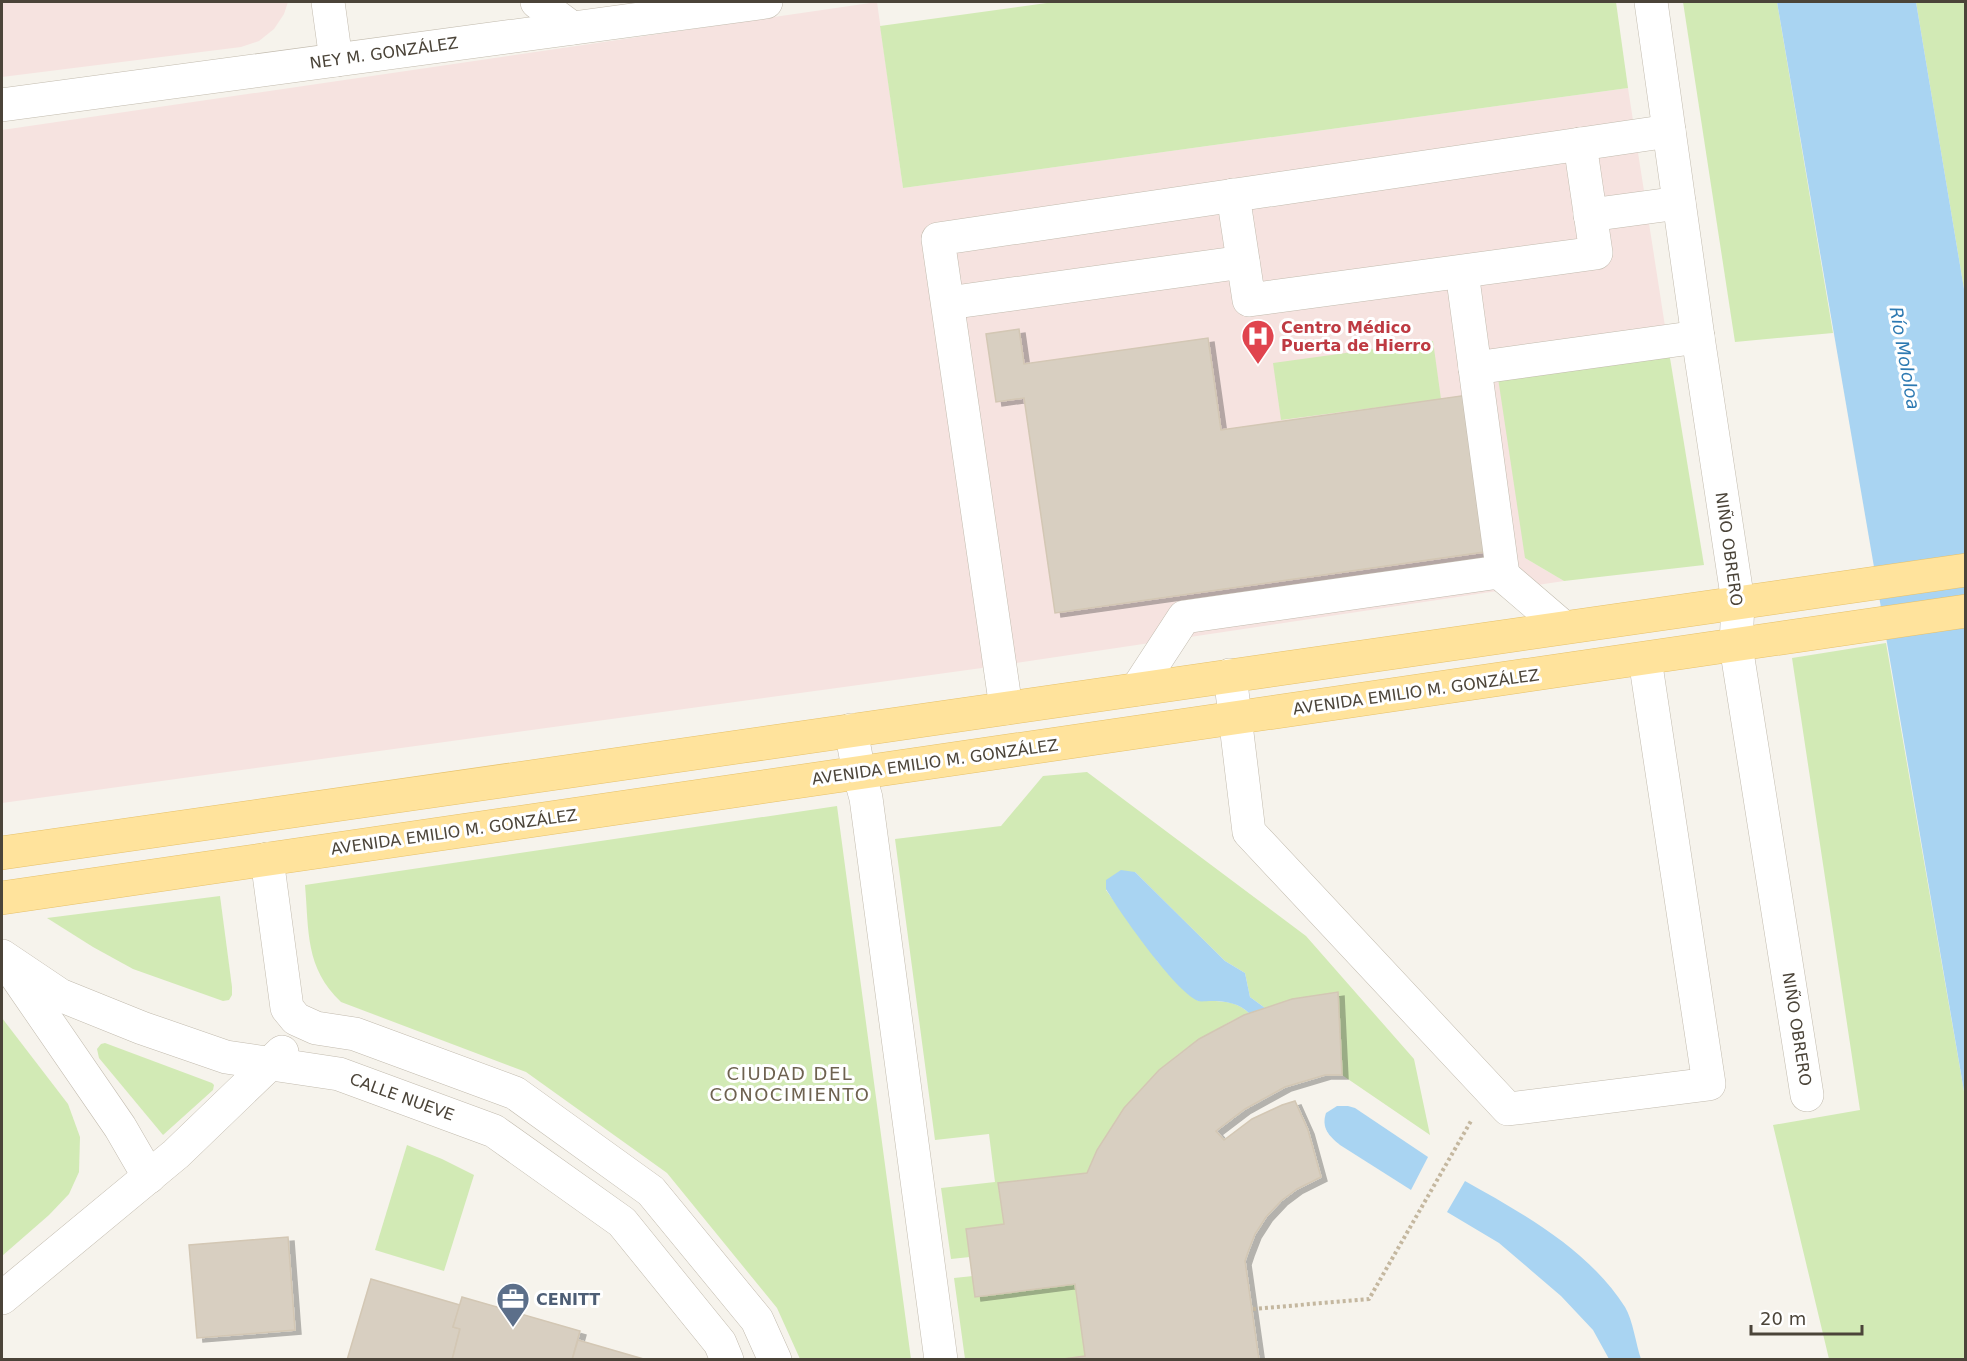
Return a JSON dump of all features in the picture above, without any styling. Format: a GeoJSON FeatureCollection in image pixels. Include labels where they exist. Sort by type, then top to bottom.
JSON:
{"type":"FeatureCollection","features":[{"type":"Feature","properties":{"kind":"main road"},"geometry":{"type":"LineString","coordinates":[[2,853],[1965,570]]}},
{"type":"Feature","properties":{"kind":"main road","name":"AVENIDA EMILIO M. GONZÁLEZ"},"geometry":{"type":"LineString","coordinates":[[2,898],[1965,611]]}},
{"type":"Feature","properties":{"kind":"main road"},"geometry":{"type":"LineString","coordinates":[[433,791],[440,834]]}},
{"type":"Feature","properties":{"kind":"street"},"geometry":{"type":"LineString","coordinates":[[328,2],[336,60]]}},
{"type":"Feature","properties":{"kind":"street"},"geometry":{"type":"LineString","coordinates":[[537,2],[572,28]]}},
{"type":"Feature","properties":{"kind":"street","name":"NEY M. GONZÁLEZ"},"geometry":{"type":"LineString","coordinates":[[2,105],[572,28],[687,7],[766,2]]}},
{"type":"Feature","properties":{"kind":"street","name":"NIÑO OBRERO"},"geometry":{"type":"LineString","coordinates":[[1651,2],[1738,602],[1736,646],[1807,1095]]}},
{"type":"Feature","properties":{"kind":"street"},"geometry":{"type":"LineString","coordinates":[[1006,708],[938,239],[1669,131]]}},
{"type":"Feature","properties":{"kind":"street"},"geometry":{"type":"LineString","coordinates":[[1233,195],[1249,300],[1596,253],[1580,144]]}},
{"type":"Feature","properties":{"kind":"street"},"geometry":{"type":"LineString","coordinates":[[1590,215],[1679,203]]}},
{"type":"Feature","properties":{"kind":"street"},"geometry":{"type":"LineString","coordinates":[[948,303],[1243,262]]}},
{"type":"Feature","properties":{"kind":"street"},"geometry":{"type":"LineString","coordinates":[[1462,272],[1503,575]]}},
{"type":"Feature","properties":{"kind":"street"},"geometry":{"type":"LineString","coordinates":[[1475,368],[1698,337]]}},
{"type":"Feature","properties":{"kind":"street"},"geometry":{"type":"LineString","coordinates":[[1137,689],[1184,617],[1499,572],[1563,627]]}},
{"type":"Feature","properties":{"kind":"street"},"geometry":{"type":"LineString","coordinates":[[1230,675],[1249,832],[1508,1109],[1709,1084],[1645,658]]}},
{"type":"Feature","properties":{"kind":"street"},"geometry":{"type":"LineString","coordinates":[[851,730],[866,798],[940,1359]]}},
{"type":"Feature","properties":{"kind":"street"},"geometry":{"type":"LineString","coordinates":[[267,859],[286,1008],[296,1019],[316,1028],[355,1034],[515,1093],[651,1191],[757,1320],[767,1353]]}},
{"type":"Feature","properties":{"kind":"street"},"geometry":{"type":"LineString","coordinates":[[3,958],[120,1127],[149,1177]]}},
{"type":"Feature","properties":{"kind":"street","name":"CALLE NUEVE"},"geometry":{"type":"LineString","coordinates":[[3,958],[60,995],[142,1028],[226,1057],[339,1074],[494,1131],[621,1222],[720,1342],[727,1359]]}},
{"type":"Feature","properties":{"kind":"street"},"geometry":{"type":"LineString","coordinates":[[2,1298],[176,1154],[309,1025]]}},
{"type":"Feature","properties":{"kind":"path"},"geometry":{"type":"LineString","coordinates":[[1253,1309],[1369,1299],[1490,1090]]}},
{"type":"Feature","properties":{"kind":"shaded area"},"geometry":{"type":"Polygon","coordinates":[[[2,2],[288,2],[284,14],[274,29],[259,41],[241,47],[2,77],[2,2]]]}},
{"type":"Feature","properties":{"kind":"shaded area"},"geometry":{"type":"Polygon","coordinates":[[[877,2],[903,188],[1628,88],[1669,352],[1525,558],[1564,581],[982,668],[2,803],[2,130],[877,2]]]}},
{"type":"Feature","properties":{"kind":"green space"},"geometry":{"type":"Polygon","coordinates":[[[1054,2],[1616,2],[1628,88],[903,188],[880,26],[1054,2]]]}},
{"type":"Feature","properties":{"kind":"green space"},"geometry":{"type":"Polygon","coordinates":[[[1683,2],[1777,2],[1833,333],[1735,342],[1683,2]]]}},
{"type":"Feature","properties":{"kind":"green space"},"geometry":{"type":"Polygon","coordinates":[[[1916,2],[1965,2],[1965,295],[1916,2]]]}},
{"type":"Feature","properties":{"kind":"green space"},"geometry":{"type":"Polygon","coordinates":[[[1433,341],[1441,399],[1281,420],[1273,363],[1433,341]]]}},
{"type":"Feature","properties":{"kind":"green space"},"geometry":{"type":"Polygon","coordinates":[[[1669,352],[1704,565],[1564,581],[1525,558],[1498,378],[1669,352]]]}},
{"type":"Feature","properties":{"kind":"green space"},"geometry":{"type":"Polygon","coordinates":[[[1886,643],[1965,1097],[1965,1359],[1829,1359],[1773,1125],[1860,1110],[1792,658],[1886,643]]]}},
{"type":"Feature","properties":{"kind":"green space"},"geometry":{"type":"Polygon","coordinates":[[[1087,772],[1306,936],[1414,1059],[1430,1135],[1342,1075],[1338,993],[1292,999],[1265,1008],[1250,997],[1245,973],[1225,961],[1135,872],[1106,890],[1158,962],[1198,1001],[1232,1003],[1250,1014],[1235,1019],[1199,1040],[1159,1071],[1125,1108],[1098,1150],[1087,1173],[998,1184],[1004,1224],[967,1229],[970,1257],[951,1259],[941,1188],[995,1182],[989,1134],[935,1140],[895,839],[1001,826],[1043,776],[1087,772]]]}},
{"type":"Feature","properties":{"kind":"green space"},"geometry":{"type":"Polygon","coordinates":[[[837,806],[911,1359],[800,1359],[777,1308],[667,1173],[526,1072],[341,1002],[321,976],[311,948],[305,885],[837,806]]]}},
{"type":"Feature","properties":{"kind":"green space"},"geometry":{"type":"Polygon","coordinates":[[[220,896],[232,987],[229,1000],[223,1001],[133,969],[47,918],[220,896]]]}},
{"type":"Feature","properties":{"kind":"green space"},"geometry":{"type":"Polygon","coordinates":[[[2,1018],[68,1104],[80,1137],[79,1172],[69,1194],[49,1215],[2,1256],[2,1018]]]}},
{"type":"Feature","properties":{"kind":"green space"},"geometry":{"type":"Polygon","coordinates":[[[105,1043],[212,1083],[213,1090],[163,1135],[99,1058],[97,1049],[105,1043]]]}},
{"type":"Feature","properties":{"kind":"green space"},"geometry":{"type":"Polygon","coordinates":[[[407,1145],[474,1175],[444,1271],[375,1250],[407,1145]]]}},
{"type":"Feature","properties":{"kind":"green space"},"geometry":{"type":"Polygon","coordinates":[[[973,1276],[975,1297],[1075,1284],[1085,1356],[1056,1360],[965,1359],[954,1278],[973,1276]]]}},
{"type":"Feature","properties":{"kind":"water","name":"Río Mololoa"},"geometry":{"type":"Polygon","coordinates":[[[1777,2],[1916,2],[1965,295],[1965,1097],[1777,2]]]}},
{"type":"Feature","properties":{"kind":"water"},"geometry":{"type":"Polygon","coordinates":[[[1121,870],[1135,872],[1225,961],[1245,973],[1250,997],[1265,1008],[1250,1014],[1232,1003],[1199,1001],[1176,983],[1149,950],[1106,889],[1106,880],[1121,870]]]}},
{"type":"Feature","properties":{"kind":"water"},"geometry":{"type":"Polygon","coordinates":[[[1337,1106],[1355,1108],[1428,1157],[1411,1190],[1340,1145],[1329,1135],[1325,1127],[1326,1113],[1337,1106]]]}},
{"type":"Feature","properties":{"kind":"water"},"geometry":{"type":"Polygon","coordinates":[[[1465,1181],[1531,1220],[1574,1251],[1593,1268],[1625,1307],[1641,1359],[1609,1359],[1593,1330],[1561,1296],[1499,1243],[1447,1212],[1465,1181]]]}},
{"type":"Feature","properties":{"kind":"building"},"geometry":{"type":"Polygon","coordinates":[[[1019,329],[1024,364],[1208,338],[1221,430],[1475,394],[1498,550],[1055,613],[1024,398],[996,402],[986,334],[1019,329]]]}},
{"type":"Feature","properties":{"kind":"building"},"geometry":{"type":"Polygon","coordinates":[[[1338,992],[1342,1075],[1325,1075],[1285,1087],[1245,1109],[1216,1131],[1224,1140],[1252,1119],[1295,1101],[1308,1130],[1321,1177],[1297,1189],[1281,1201],[1266,1217],[1255,1234],[1248,1252],[1245,1261],[1259,1360],[1056,1360],[1085,1356],[1075,1284],[975,1297],[966,1229],[1004,1224],[998,1183],[1087,1173],[1097,1150],[1124,1108],[1159,1070],[1199,1039],[1244,1015],[1292,999],[1338,992]]]}},
{"type":"Feature","properties":{"kind":"building"},"geometry":{"type":"Polygon","coordinates":[[[288,1237],[295,1330],[197,1338],[189,1245],[288,1237]]]}},
{"type":"Feature","properties":{"kind":"building"},"geometry":{"type":"Polygon","coordinates":[[[371,1279],[460,1305],[453,1327],[460,1329],[452,1360],[347,1360],[371,1279]]]}},
{"type":"Feature","properties":{"kind":"building","name":"CENITT"},"geometry":{"type":"Polygon","coordinates":[[[462,1297],[580,1331],[572,1360],[452,1360],[460,1329],[453,1327],[462,1297]]]}},
{"type":"Feature","properties":{"kind":"building"},"geometry":{"type":"Polygon","coordinates":[[[578,1340],[647,1360],[572,1360],[578,1340]]]}},
{"type":"Feature","properties":{"kind":"place","name":"Centro Médico Puerta de Hierro"},"geometry":{"type":"Point","coordinates":[1258,365]}},
{"type":"Feature","properties":{"kind":"place","name":"CENITT"},"geometry":{"type":"Point","coordinates":[513,1328]}},
{"type":"Feature","properties":{"kind":"district","name":"CIUDAD DEL CONOCIMIENTO"},"geometry":{"type":"Point","coordinates":[790,1083]}}]}
